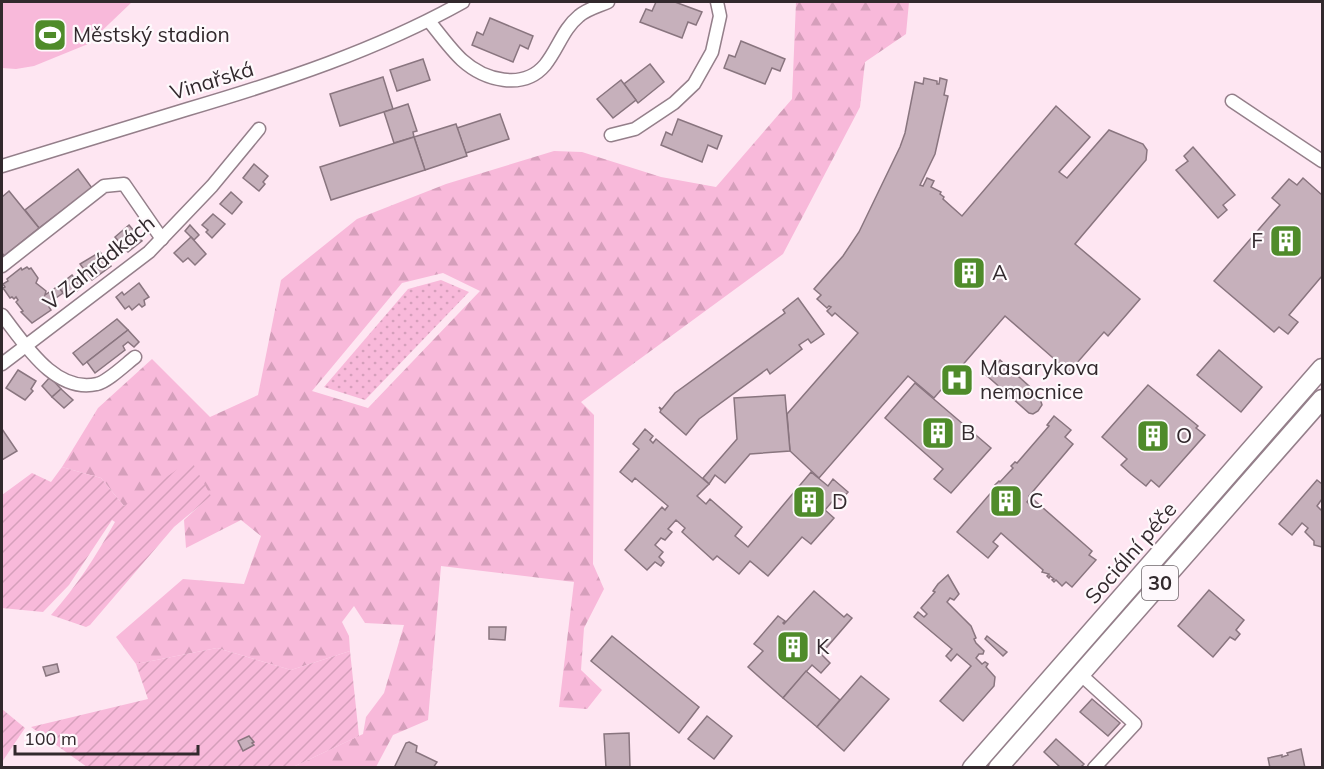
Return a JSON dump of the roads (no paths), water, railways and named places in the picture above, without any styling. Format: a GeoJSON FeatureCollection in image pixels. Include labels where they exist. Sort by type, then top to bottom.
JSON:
{"type":"FeatureCollection","features":[{"type":"Feature","properties":{"kind":"main road","name":"Sociální péče"},"geometry":{"type":"LineString","coordinates":[[972,768],[1323,368]]}},
{"type":"Feature","properties":{"kind":"main road","name":"Sociální péče"},"geometry":{"type":"LineString","coordinates":[[998,768],[1323,399]]}},
{"type":"Feature","properties":{"kind":"street","name":"Vinařská"},"geometry":{"type":"LineString","coordinates":[[2,166],[260,88],[372,47],[429,21],[463,2]]}},
{"type":"Feature","properties":{"kind":"street"},"geometry":{"type":"LineString","coordinates":[[429,21],[462,60],[488,76],[513,81],[535,75],[545,64],[566,29],[580,15],[608,2]]}},
{"type":"Feature","properties":{"kind":"street"},"geometry":{"type":"LineString","coordinates":[[611,135],[635,129],[674,103],[694,84],[712,52],[720,16],[717,2]]}},
{"type":"Feature","properties":{"kind":"street"},"geometry":{"type":"LineString","coordinates":[[1232,102],[1323,161]]}},
{"type":"Feature","properties":{"kind":"street","name":"V Zahrádkách"},"geometry":{"type":"LineString","coordinates":[[2,364],[149,252],[212,186],[260,129]]}},
{"type":"Feature","properties":{"kind":"street"},"geometry":{"type":"LineString","coordinates":[[2,266],[104,186],[124,184],[162,239]]}},
{"type":"Feature","properties":{"kind":"street"},"geometry":{"type":"LineString","coordinates":[[2,315],[39,363],[75,386],[99,384],[135,357]]}},
{"type":"Feature","properties":{"kind":"street"},"geometry":{"type":"LineString","coordinates":[[1080,674],[1135,724],[1094,768]]}},
{"type":"Feature","properties":{"kind":"place","name":"Městský stadion"},"geometry":{"type":"Point","coordinates":[50,35]}},
{"type":"Feature","properties":{"kind":"place","name":"F"},"geometry":{"type":"Point","coordinates":[1286,241]}},
{"type":"Feature","properties":{"kind":"place","name":"A"},"geometry":{"type":"Point","coordinates":[969,273]}},
{"type":"Feature","properties":{"kind":"place","name":"Masarykova nemocnice"},"geometry":{"type":"Point","coordinates":[957,380]}},
{"type":"Feature","properties":{"kind":"place","name":"B"},"geometry":{"type":"Point","coordinates":[938,433]}},
{"type":"Feature","properties":{"kind":"place","name":"O"},"geometry":{"type":"Point","coordinates":[1153,436]}},
{"type":"Feature","properties":{"kind":"place","name":"C"},"geometry":{"type":"Point","coordinates":[1006,501]}},
{"type":"Feature","properties":{"kind":"place","name":"D"},"geometry":{"type":"Point","coordinates":[809,502]}},
{"type":"Feature","properties":{"kind":"place","name":"K"},"geometry":{"type":"Point","coordinates":[793,647]}}]}
